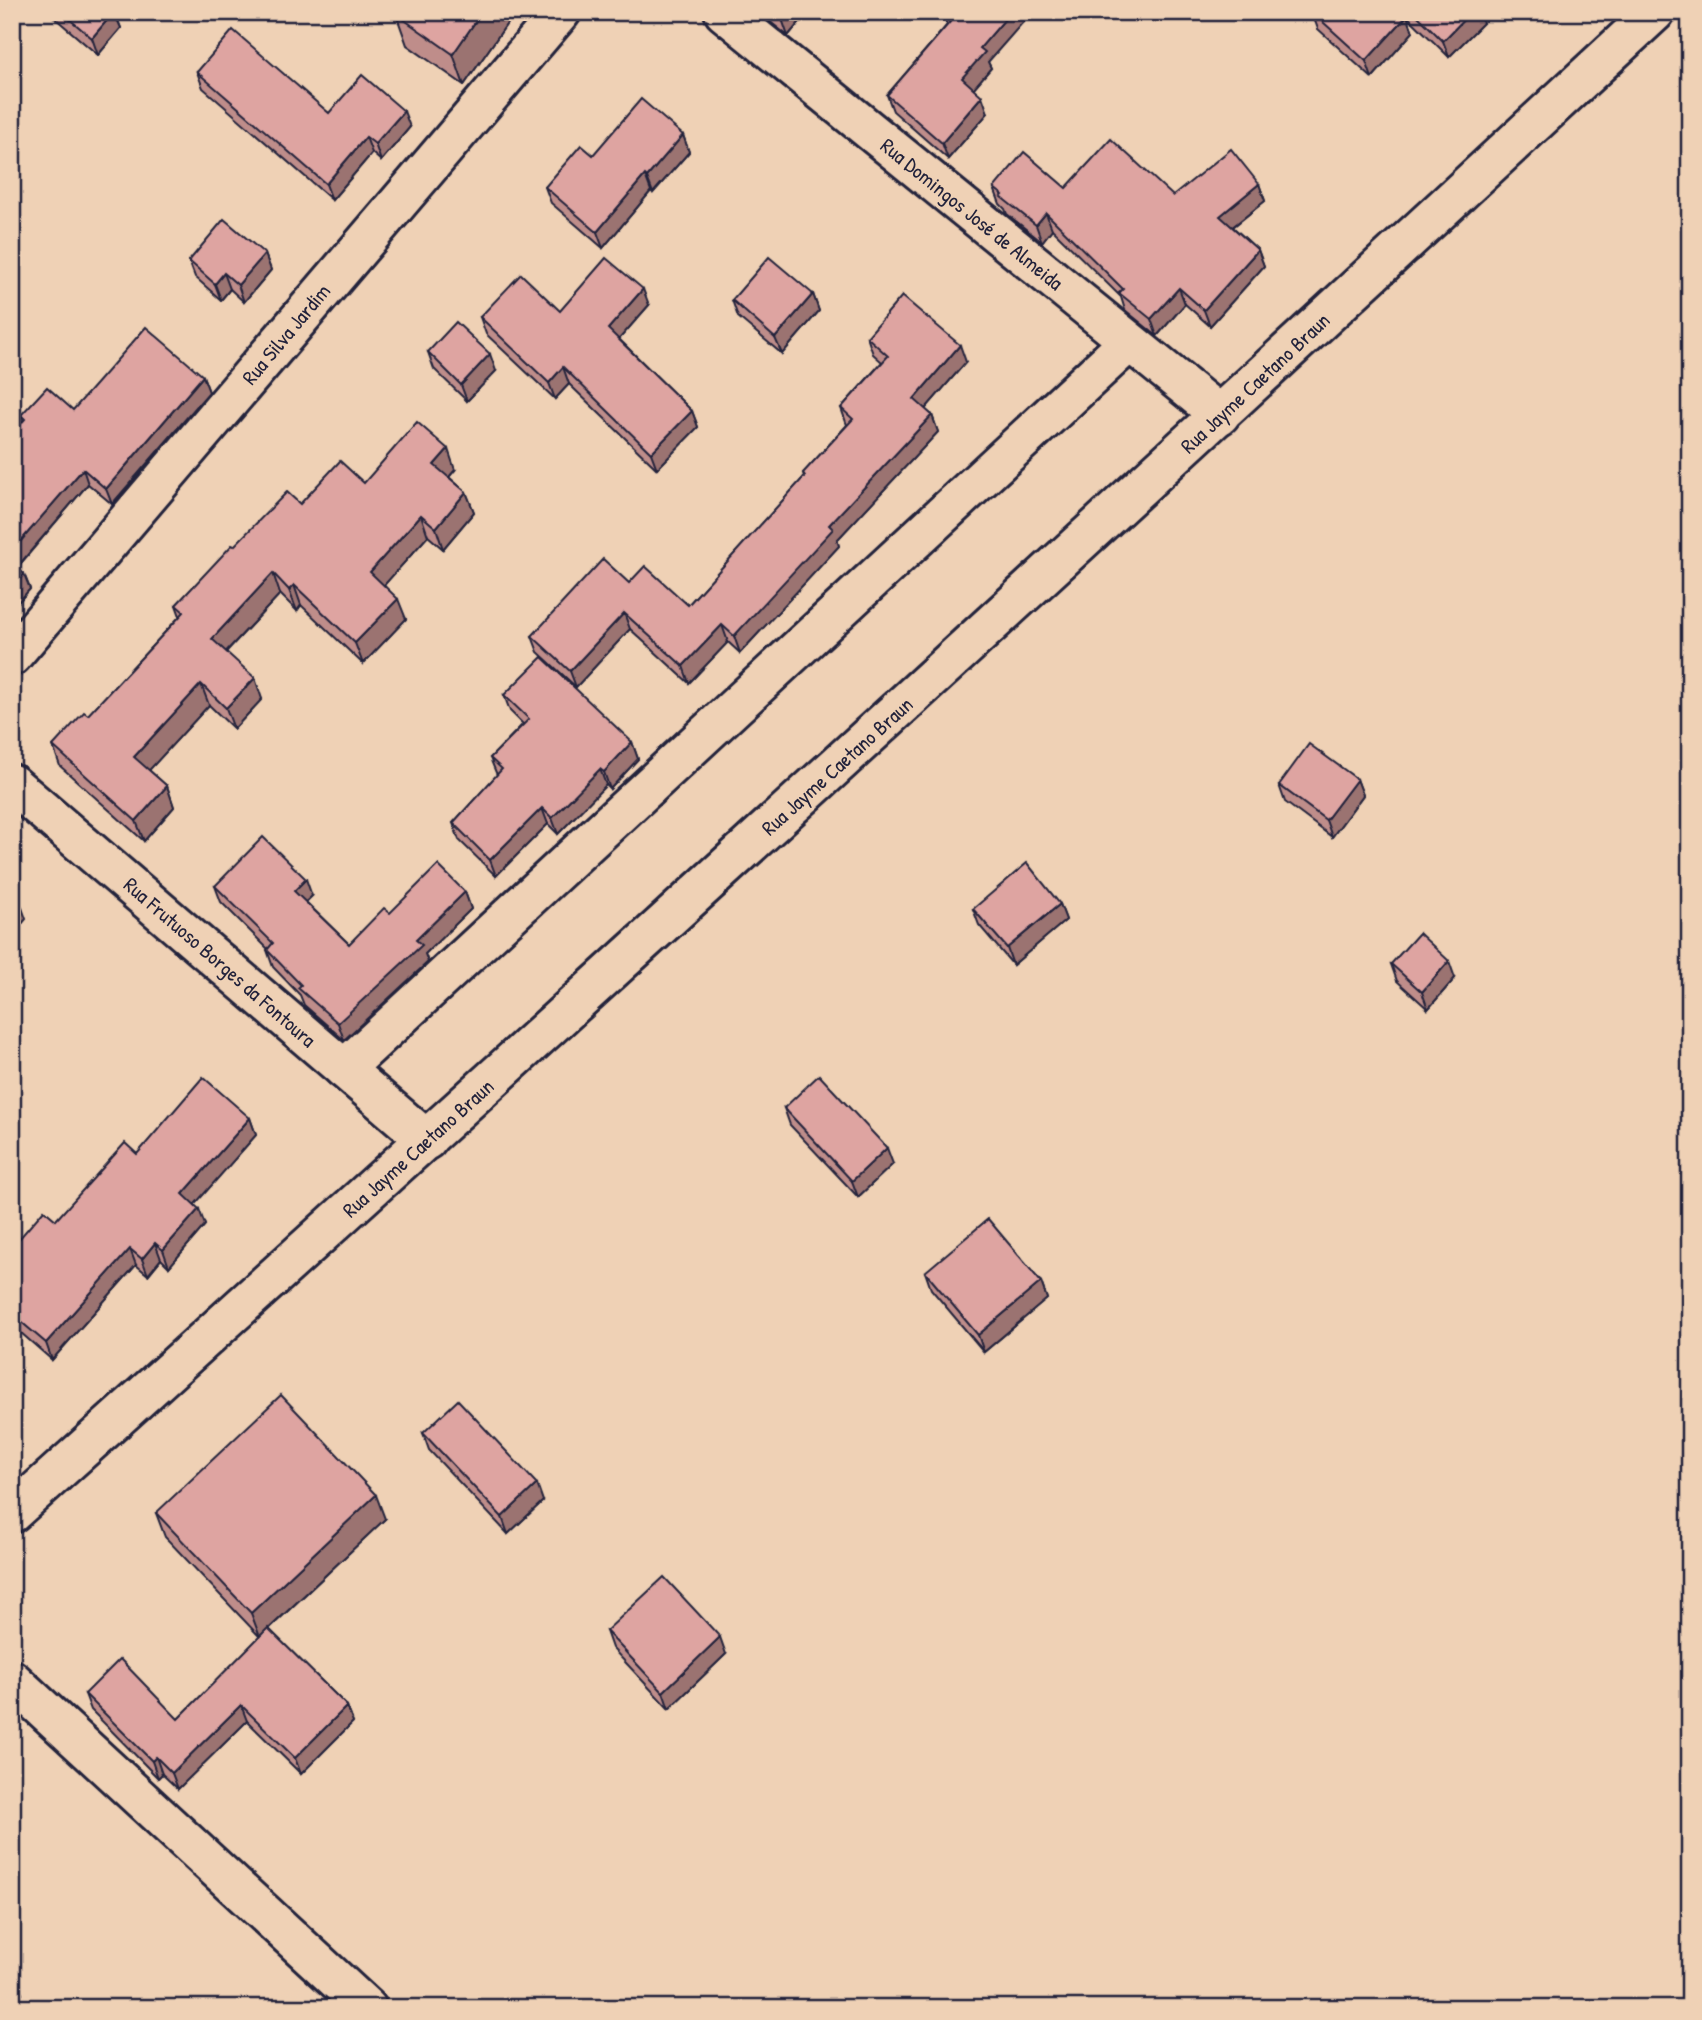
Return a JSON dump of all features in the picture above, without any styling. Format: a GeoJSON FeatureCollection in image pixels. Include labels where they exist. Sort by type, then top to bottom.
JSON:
{"type":"FeatureCollection","features":[{"type":"Feature","properties":{"kind":"street","name":"Rua Silva Jardim"},"geometry":{"type":"LineString","coordinates":[[12,656],[561,12]]}},
{"type":"Feature","properties":{"kind":"street","name":"Rua Domingos José de Almeida"},"geometry":{"type":"LineString","coordinates":[[723,12],[1220,415]]}},
{"type":"Feature","properties":{"kind":"street","name":"Rua Jayme Caetano Braun"},"geometry":{"type":"LineString","coordinates":[[12,1513],[427,1140],[1220,415],[1655,12]]}},
{"type":"Feature","properties":{"kind":"street"},"geometry":{"type":"LineString","coordinates":[[344,1069],[1129,342]]}},
{"type":"Feature","properties":{"kind":"street","name":"Rua Frutuoso Borges da Fontoura"},"geometry":{"type":"LineString","coordinates":[[12,784],[427,1140]]}},
{"type":"Feature","properties":{"kind":"street"},"geometry":{"type":"LineString","coordinates":[[12,1680],[366,2008]]}},
{"type":"Feature","properties":{"kind":"building"},"geometry":{"type":"Polygon","coordinates":[[[61,12],[114,12],[92,38],[61,12]]]}},
{"type":"Feature","properties":{"kind":"building"},"geometry":{"type":"Polygon","coordinates":[[[482,12],[453,54],[396,14],[482,12]]]}},
{"type":"Feature","properties":{"kind":"building"},"geometry":{"type":"Polygon","coordinates":[[[773,12],[788,12],[782,19],[773,12]]]}},
{"type":"Feature","properties":{"kind":"building"},"geometry":{"type":"Polygon","coordinates":[[[949,12],[1011,12],[980,48],[985,52],[962,78],[982,96],[942,143],[887,95],[950,22],[944,17],[949,12]]]}},
{"type":"Feature","properties":{"kind":"building"},"geometry":{"type":"Polygon","coordinates":[[[1312,12],[1403,12],[1407,16],[1366,61],[1312,12]]]}},
{"type":"Feature","properties":{"kind":"building"},"geometry":{"type":"Polygon","coordinates":[[[1414,12],[1471,12],[1443,41],[1414,12]]]}},
{"type":"Feature","properties":{"kind":"building"},"geometry":{"type":"Polygon","coordinates":[[[233,30],[329,113],[362,75],[404,111],[375,144],[366,137],[326,184],[197,72],[233,30]]]}},
{"type":"Feature","properties":{"kind":"building"},"geometry":{"type":"Polygon","coordinates":[[[641,99],[683,135],[597,232],[545,187],[581,145],[593,155],[641,99]]]}},
{"type":"Feature","properties":{"kind":"building"},"geometry":{"type":"Polygon","coordinates":[[[1111,139],[1173,196],[1231,149],[1259,184],[1220,216],[1258,250],[1204,310],[1179,288],[1151,319],[1119,293],[1123,289],[1046,213],[1036,225],[1001,197],[1003,195],[994,188],[1024,152],[1066,188],[1111,139]]]}},
{"type":"Feature","properties":{"kind":"building"},"geometry":{"type":"Polygon","coordinates":[[[224,219],[265,254],[238,285],[224,273],[215,284],[189,261],[224,219]]]}},
{"type":"Feature","properties":{"kind":"building"},"geometry":{"type":"Polygon","coordinates":[[[769,257],[813,294],[775,338],[732,300],[769,257]]]}},
{"type":"Feature","properties":{"kind":"building"},"geometry":{"type":"Polygon","coordinates":[[[606,258],[643,289],[608,329],[692,411],[651,453],[563,367],[549,383],[480,317],[521,274],[560,311],[606,258]]]}},
{"type":"Feature","properties":{"kind":"building"},"geometry":{"type":"Polygon","coordinates":[[[902,296],[960,345],[914,399],[932,415],[829,525],[833,529],[734,636],[722,625],[683,666],[624,613],[570,671],[532,636],[603,559],[629,583],[645,566],[688,605],[853,419],[841,408],[888,356],[867,337],[902,296]]]}},
{"type":"Feature","properties":{"kind":"building"},"geometry":{"type":"Polygon","coordinates":[[[456,322],[490,354],[461,385],[428,352],[456,322]]]}},
{"type":"Feature","properties":{"kind":"building"},"geometry":{"type":"Polygon","coordinates":[[[146,327],[203,376],[106,489],[83,469],[12,551],[12,434],[25,419],[21,415],[47,387],[73,410],[146,327]]]}},
{"type":"Feature","properties":{"kind":"building"},"geometry":{"type":"Polygon","coordinates":[[[417,422],[448,449],[434,465],[466,492],[436,528],[421,515],[370,572],[398,599],[355,643],[294,585],[289,590],[273,573],[212,639],[255,678],[226,708],[201,684],[134,757],[167,786],[136,821],[53,746],[84,712],[88,715],[184,612],[176,605],[287,492],[300,504],[340,461],[364,483],[417,422]]]}},
{"type":"Feature","properties":{"kind":"building"},"geometry":{"type":"Polygon","coordinates":[[[12,564],[24,574],[12,588],[12,564]]]}},
{"type":"Feature","properties":{"kind":"building"},"geometry":{"type":"Polygon","coordinates":[[[542,657],[632,742],[604,772],[600,769],[552,818],[542,808],[490,860],[453,823],[502,769],[490,758],[529,719],[504,695],[542,657]]]}},
{"type":"Feature","properties":{"kind":"building"},"geometry":{"type":"Polygon","coordinates":[[[1309,744],[1357,779],[1326,820],[1279,785],[1309,744]]]}},
{"type":"Feature","properties":{"kind":"building"},"geometry":{"type":"Polygon","coordinates":[[[263,837],[306,879],[294,891],[349,944],[384,908],[390,913],[438,865],[465,892],[416,940],[422,945],[338,1023],[298,988],[301,985],[267,950],[273,943],[215,886],[263,837]]]}},
{"type":"Feature","properties":{"kind":"building"},"geometry":{"type":"Polygon","coordinates":[[[1027,863],[1060,904],[1007,948],[973,909],[1027,863]]]}},
{"type":"Feature","properties":{"kind":"building"},"geometry":{"type":"Polygon","coordinates":[[[12,895],[20,902],[12,912],[12,895]]]}},
{"type":"Feature","properties":{"kind":"building"},"geometry":{"type":"Polygon","coordinates":[[[1419,933],[1449,961],[1422,992],[1391,964],[1419,933]]]}},
{"type":"Feature","properties":{"kind":"building"},"geometry":{"type":"Polygon","coordinates":[[[819,1075],[887,1148],[852,1181],[784,1108],[819,1075]]]}},
{"type":"Feature","properties":{"kind":"building"},"geometry":{"type":"Polygon","coordinates":[[[203,1077],[250,1118],[183,1194],[199,1209],[163,1250],[155,1243],[142,1259],[130,1249],[46,1343],[12,1314],[12,1247],[44,1210],[56,1220],[125,1143],[137,1154],[203,1077]]]}},
{"type":"Feature","properties":{"kind":"building"},"geometry":{"type":"Polygon","coordinates":[[[988,1219],[1041,1282],[978,1335],[925,1272],[988,1219]]]}},
{"type":"Feature","properties":{"kind":"building"},"geometry":{"type":"Polygon","coordinates":[[[281,1395],[376,1495],[251,1613],[156,1513],[281,1395]]]}},
{"type":"Feature","properties":{"kind":"building"},"geometry":{"type":"Polygon","coordinates":[[[458,1400],[537,1484],[502,1517],[423,1433],[458,1400]]]}},
{"type":"Feature","properties":{"kind":"building"},"geometry":{"type":"Polygon","coordinates":[[[664,1577],[720,1637],[663,1692],[606,1631],[664,1577]]]}},
{"type":"Feature","properties":{"kind":"building"},"geometry":{"type":"Polygon","coordinates":[[[268,1628],[347,1706],[295,1758],[241,1705],[172,1773],[156,1757],[152,1761],[85,1694],[120,1659],[178,1719],[268,1628]]]}},
{"type":"Feature","properties":{"kind":"building"},"geometry":{"type":"Polygon","coordinates":[[[12,1978],[19,1986],[12,1992],[12,1978]]]}}]}
